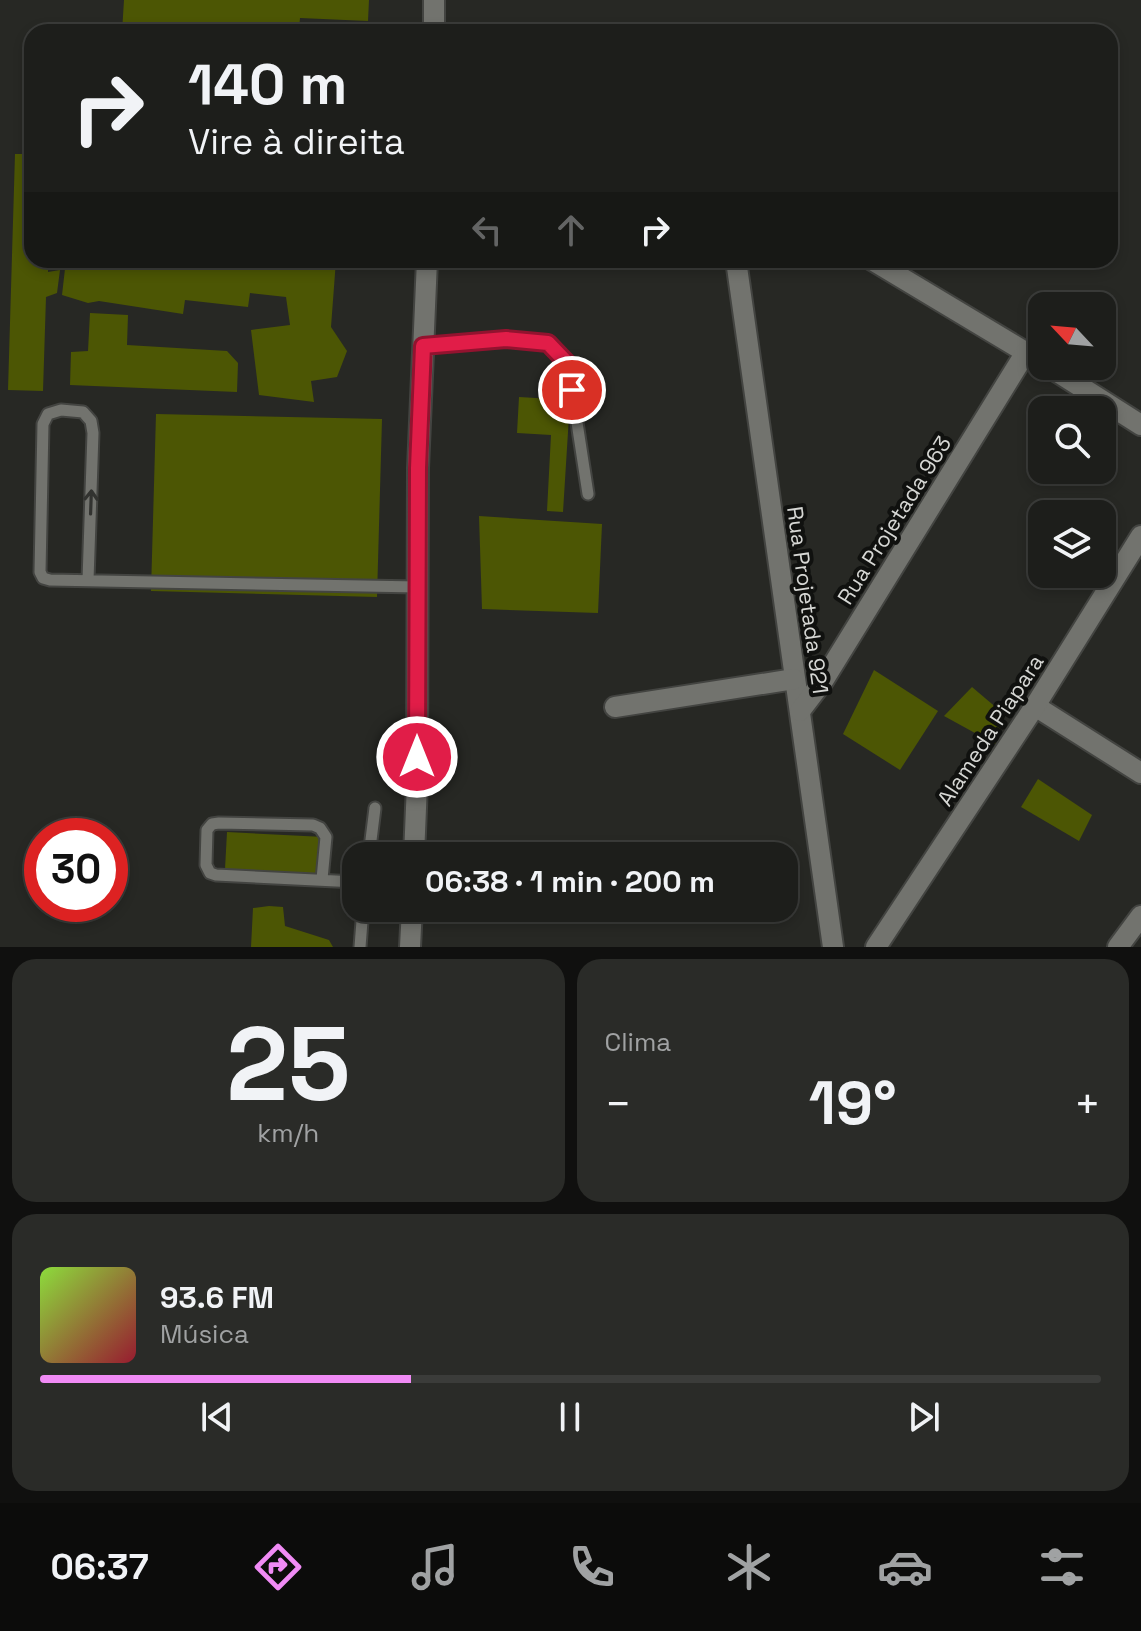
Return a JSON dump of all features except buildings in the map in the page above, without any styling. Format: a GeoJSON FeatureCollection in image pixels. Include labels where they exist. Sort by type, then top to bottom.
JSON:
{"type":"FeatureCollection","features":[{"type":"Feature","properties":{"kind":"street"},"geometry":{"type":"LineString","coordinates":[[434,0],[434,24]]}},
{"type":"Feature","properties":{"kind":"street"},"geometry":{"type":"LineString","coordinates":[[415,842],[418,468],[427,268]]}},
{"type":"Feature","properties":{"kind":"street","name":"Rua Projetada 921"},"geometry":{"type":"LineString","coordinates":[[737,268],[833,947]]}},
{"type":"Feature","properties":{"kind":"street"},"geometry":{"type":"LineString","coordinates":[[885,268],[1028,353]]}},
{"type":"Feature","properties":{"kind":"street","name":"Rua Projetada 963"},"geometry":{"type":"LineString","coordinates":[[800,711],[823,681],[1028,366]]}},
{"type":"Feature","properties":{"kind":"street"},"geometry":{"type":"LineString","coordinates":[[1070,380],[1141,425]]}},
{"type":"Feature","properties":{"kind":"street","name":"Alameda Piapara"},"geometry":{"type":"LineString","coordinates":[[876,947],[1035,706],[1141,536]]}},
{"type":"Feature","properties":{"kind":"street"},"geometry":{"type":"LineString","coordinates":[[615,707],[794,679]]}},
{"type":"Feature","properties":{"kind":"street"},"geometry":{"type":"LineString","coordinates":[[1035,706],[1141,773]]}},
{"type":"Feature","properties":{"kind":"street"},"geometry":{"type":"LineString","coordinates":[[1118,947],[1141,916]]}},
{"type":"Feature","properties":{"kind":"street"},"geometry":{"type":"LineString","coordinates":[[410,947],[411,922]]}},
{"type":"Feature","properties":{"kind":"lane"},"geometry":{"type":"LineString","coordinates":[[423,346],[506,339],[548,343],[568,364],[588,494]]}},
{"type":"Feature","properties":{"kind":"lane"},"geometry":{"type":"LineString","coordinates":[[88,580],[93,433],[91,421],[83,412],[61,410],[48,414],[43,424],[40,572],[43,578],[50,580],[418,587]]}},
{"type":"Feature","properties":{"kind":"lane"},"geometry":{"type":"LineString","coordinates":[[371,842],[375,808]]}},
{"type":"Feature","properties":{"kind":"lane"},"geometry":{"type":"LineString","coordinates":[[322,879],[326,837],[320,828],[313,825],[219,823],[212,824],[207,830],[206,865],[210,873],[342,881]]}},
{"type":"Feature","properties":{"kind":"lane"},"geometry":{"type":"LineString","coordinates":[[360,947],[362,922]]}},
{"type":"Feature","properties":{"kind":"route"},"geometry":{"type":"LineString","coordinates":[[417,757],[418,468],[423,346],[506,339],[548,343],[568,364],[572,390]]}}]}
